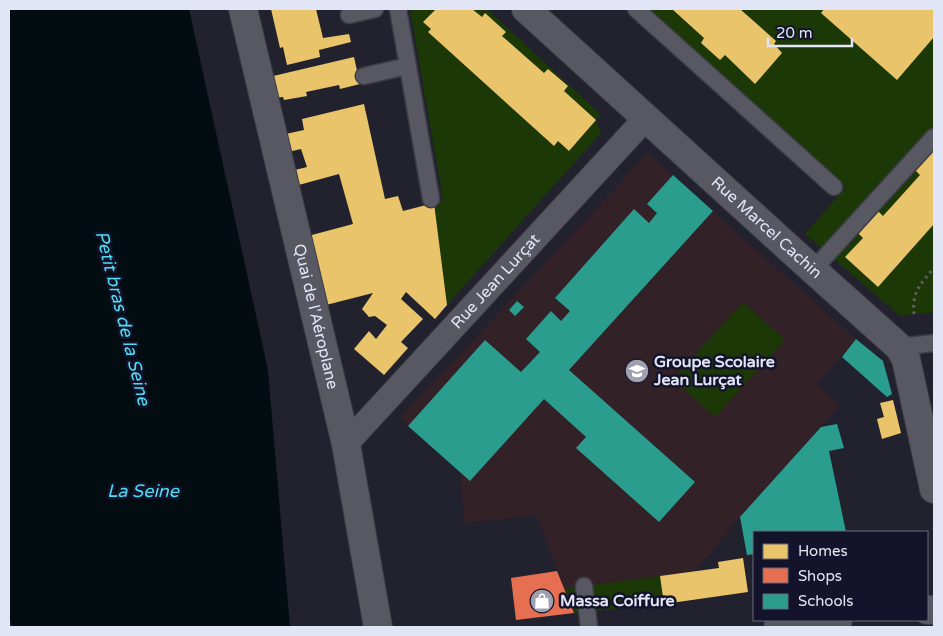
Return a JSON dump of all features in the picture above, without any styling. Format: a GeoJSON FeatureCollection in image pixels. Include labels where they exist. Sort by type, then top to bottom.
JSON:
{"type":"FeatureCollection","features":[{"type":"Feature","properties":{"kind":"street","name":"Quai de l'Aéroplane"},"geometry":{"type":"LineString","coordinates":[[243,9],[346,444],[378,627]]}},
{"type":"Feature","properties":{"kind":"street","name":"Rue Marcel Cachin"},"geometry":{"type":"LineString","coordinates":[[526,9],[900,347],[906,359],[934,490]]}},
{"type":"Feature","properties":{"kind":"street","name":"Rue Jean Lurçat"},"geometry":{"type":"LineString","coordinates":[[346,444],[646,118]]}},
{"type":"Feature","properties":{"kind":"street"},"geometry":{"type":"LineString","coordinates":[[778,627],[829,621]]}},
{"type":"Feature","properties":{"kind":"lane"},"geometry":{"type":"LineString","coordinates":[[349,14],[375,9]]}},
{"type":"Feature","properties":{"kind":"lane"},"geometry":{"type":"LineString","coordinates":[[398,9],[431,198]]}},
{"type":"Feature","properties":{"kind":"lane"},"geometry":{"type":"LineString","coordinates":[[636,9],[834,187]]}},
{"type":"Feature","properties":{"kind":"lane"},"geometry":{"type":"LineString","coordinates":[[364,76],[408,66]]}},
{"type":"Feature","properties":{"kind":"lane"},"geometry":{"type":"LineString","coordinates":[[813,270],[934,137]]}},
{"type":"Feature","properties":{"kind":"lane"},"geometry":{"type":"LineString","coordinates":[[900,347],[934,343]]}},
{"type":"Feature","properties":{"kind":"lane"},"geometry":{"type":"LineString","coordinates":[[584,586],[589,627]]}},
{"type":"Feature","properties":{"kind":"path"},"geometry":{"type":"LineString","coordinates":[[914,314],[914,296],[918,287],[934,268]]}},
{"type":"Feature","properties":{"kind":"shaded area","name":"Groupe Scolaire Jean Lurçat"},"geometry":{"type":"Polygon","coordinates":[[[648,153],[856,339],[817,384],[840,405],[740,517],[695,571],[565,589],[536,515],[464,523],[460,472],[400,418],[648,153]]]}},
{"type":"Feature","properties":{"kind":"green space"},"geometry":{"type":"Polygon","coordinates":[[[410,9],[487,9],[601,115],[596,120],[601,133],[447,305],[434,203],[443,200],[410,9]]]}},
{"type":"Feature","properties":{"kind":"green space"},"geometry":{"type":"Polygon","coordinates":[[[647,9],[934,9],[934,312],[900,316],[805,234],[846,187],[647,9]]]}},
{"type":"Feature","properties":{"kind":"green space"},"geometry":{"type":"Polygon","coordinates":[[[743,302],[785,340],[715,417],[673,379],[743,302]]]}},
{"type":"Feature","properties":{"kind":"green space"},"geometry":{"type":"Polygon","coordinates":[[[660,576],[664,604],[574,613],[565,589],[660,576]]]}},
{"type":"Feature","properties":{"kind":"water","name":"La Seine"},"geometry":{"type":"Polygon","coordinates":[[[9,9],[189,9],[268,370],[290,627],[12,627],[9,616],[9,9]]]}},
{"type":"Feature","properties":{"kind":"building: Homes"},"geometry":{"type":"Polygon","coordinates":[[[271,9],[316,9],[323,38],[349,34],[351,42],[319,50],[320,57],[287,65],[283,47],[280,48],[271,9]]]}},
{"type":"Feature","properties":{"kind":"building: Homes"},"geometry":{"type":"Polygon","coordinates":[[[436,9],[472,9],[482,17],[485,13],[506,32],[502,36],[544,73],[548,69],[568,86],[564,91],[596,120],[569,151],[558,141],[554,146],[428,32],[431,29],[423,22],[436,9]]]}},
{"type":"Feature","properties":{"kind":"building: Homes"},"geometry":{"type":"Polygon","coordinates":[[[672,9],[740,9],[776,41],[774,44],[782,53],[755,84],[725,55],[720,60],[701,43],[704,38],[672,9]]]}},
{"type":"Feature","properties":{"kind":"building: Homes"},"geometry":{"type":"Polygon","coordinates":[[[824,9],[934,9],[934,37],[897,80],[821,13],[824,9]]]}},
{"type":"Feature","properties":{"kind":"building: Homes"},"geometry":{"type":"Polygon","coordinates":[[[354,57],[360,84],[340,89],[339,85],[306,92],[307,96],[284,100],[283,97],[273,98],[269,77],[354,57]]]}},
{"type":"Feature","properties":{"kind":"building: Homes"},"geometry":{"type":"Polygon","coordinates":[[[364,104],[385,199],[398,196],[403,211],[434,203],[447,305],[435,319],[406,292],[401,299],[423,319],[401,342],[408,348],[384,375],[354,349],[369,331],[376,339],[387,325],[375,316],[369,317],[362,309],[373,293],[326,305],[308,236],[353,224],[339,174],[295,186],[291,171],[307,167],[301,149],[288,152],[281,135],[304,130],[302,119],[364,104]]]}},
{"type":"Feature","properties":{"kind":"building: Homes"},"geometry":{"type":"Polygon","coordinates":[[[934,149],[934,224],[878,287],[845,257],[863,238],[858,233],[878,211],[883,216],[920,175],[915,170],[934,149]]]}},
{"type":"Feature","properties":{"kind":"building: Homes"},"geometry":{"type":"Polygon","coordinates":[[[893,400],[901,433],[882,439],[877,419],[884,417],[880,403],[893,400]]]}},
{"type":"Feature","properties":{"kind":"building: Homes"},"geometry":{"type":"Polygon","coordinates":[[[743,558],[748,592],[664,604],[660,576],[719,568],[718,562],[743,558]]]}},
{"type":"Feature","properties":{"kind":"building: Shops","name":"Massa Coiffure"},"geometry":{"type":"Polygon","coordinates":[[[557,571],[574,613],[516,620],[511,578],[557,571]]]}},
{"type":"Feature","properties":{"kind":"building: Schools"},"geometry":{"type":"Polygon","coordinates":[[[673,175],[713,211],[569,370],[695,482],[659,522],[576,448],[586,437],[544,399],[470,481],[408,426],[485,340],[521,372],[540,352],[526,339],[551,311],[561,321],[570,311],[555,298],[634,209],[649,223],[657,213],[647,204],[673,175]]]}},
{"type":"Feature","properties":{"kind":"building: Schools"},"geometry":{"type":"Polygon","coordinates":[[[517,301],[524,307],[515,316],[509,310],[517,301]]]}},
{"type":"Feature","properties":{"kind":"building: Schools"},"geometry":{"type":"Polygon","coordinates":[[[856,339],[883,361],[892,394],[887,397],[842,357],[856,339]]]}},
{"type":"Feature","properties":{"kind":"building: Schools"},"geometry":{"type":"Polygon","coordinates":[[[837,424],[844,448],[829,451],[846,531],[753,531],[753,554],[747,555],[740,517],[821,427],[837,424]]]}},
{"type":"Feature","properties":{"kind":"place","name":"Groupe Scolaire Jean Lurçat"},"geometry":{"type":"Point","coordinates":[637,371]}},
{"type":"Feature","properties":{"kind":"place","name":"Massa Coiffure"},"geometry":{"type":"Point","coordinates":[542,601]}},
{"type":"Feature","properties":{"kind":"water label","name":"Petit bras de la Seine"},"geometry":{"type":"Point","coordinates":[123,318]}}]}
